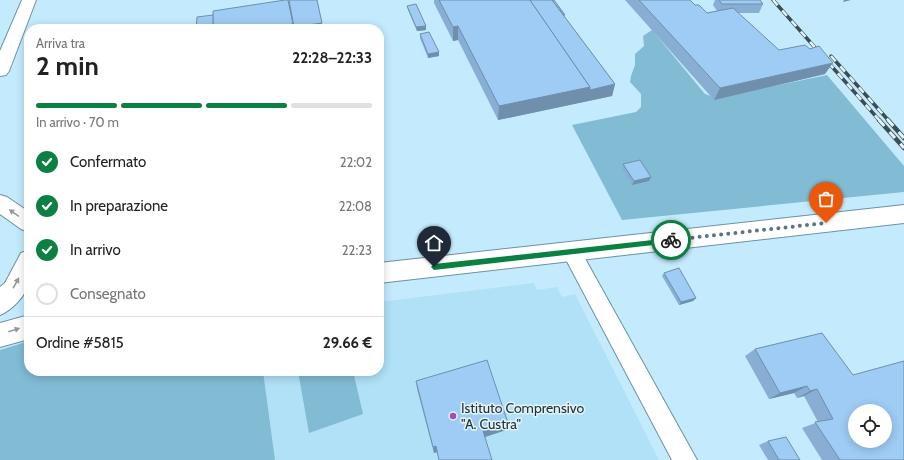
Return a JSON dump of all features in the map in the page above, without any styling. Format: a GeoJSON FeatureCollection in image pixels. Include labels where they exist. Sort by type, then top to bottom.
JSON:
{"type":"FeatureCollection","features":[{"type":"Feature","properties":{"kind":"street"},"geometry":{"type":"LineString","coordinates":[[0,71],[29,0]]}},
{"type":"Feature","properties":{"kind":"street"},"geometry":{"type":"LineString","coordinates":[[0,203],[24,220]]}},
{"type":"Feature","properties":{"kind":"street"},"geometry":{"type":"LineString","coordinates":[[384,272],[904,214]]}},
{"type":"Feature","properties":{"kind":"street"},"geometry":{"type":"LineString","coordinates":[[571,252],[685,460]]}},
{"type":"Feature","properties":{"kind":"street"},"geometry":{"type":"LineString","coordinates":[[0,304],[13,290],[24,269]]}},
{"type":"Feature","properties":{"kind":"street"},"geometry":{"type":"LineString","coordinates":[[0,334],[24,327]]}},
{"type":"Feature","properties":{"kind":"shaded area"},"geometry":{"type":"Polygon","coordinates":[[[652,30],[705,94],[716,98],[827,75],[904,166],[904,192],[622,220],[572,125],[636,112],[641,107],[641,94],[630,82],[635,65],[635,54],[644,46],[643,36],[652,30]]]}},
{"type":"Feature","properties":{"kind":"shaded area","name":"Istituto Comprensivo \"A. Custra\""},"geometry":{"type":"Polygon","coordinates":[[[534,283],[537,290],[557,287],[562,297],[575,294],[659,460],[275,460],[264,376],[384,376],[384,301],[534,283]]]}},
{"type":"Feature","properties":{"kind":"shaded area"},"geometry":{"type":"Polygon","coordinates":[[[24,343],[24,376],[264,376],[275,460],[0,460],[0,350],[24,343]]]}},
{"type":"Feature","properties":{"kind":"shaded area"},"geometry":{"type":"Polygon","coordinates":[[[299,376],[354,376],[363,414],[309,433],[299,376]]]}},
{"type":"Feature","properties":{"kind":"building"},"geometry":{"type":"Polygon","coordinates":[[[288,0],[293,24],[213,24],[213,11],[288,0]]]}},
{"type":"Feature","properties":{"kind":"building"},"geometry":{"type":"Polygon","coordinates":[[[289,0],[317,0],[322,23],[293,24],[289,0]]]}},
{"type":"Feature","properties":{"kind":"building"},"geometry":{"type":"Polygon","coordinates":[[[439,0],[530,0],[590,87],[499,106],[458,26],[453,27],[439,0]]]}},
{"type":"Feature","properties":{"kind":"building"},"geometry":{"type":"Polygon","coordinates":[[[530,0],[552,0],[615,84],[590,90],[590,87],[530,0]]]}},
{"type":"Feature","properties":{"kind":"building"},"geometry":{"type":"Polygon","coordinates":[[[552,0],[554,0],[565,15],[564,15],[552,0]]]}},
{"type":"Feature","properties":{"kind":"building"},"geometry":{"type":"Polygon","coordinates":[[[639,0],[690,0],[695,5],[699,5],[707,13],[733,8],[779,50],[805,45],[810,49],[819,46],[833,63],[720,88],[639,0]]]}},
{"type":"Feature","properties":{"kind":"building"},"geometry":{"type":"Polygon","coordinates":[[[719,0],[760,0],[763,4],[722,4],[719,0]]]}},
{"type":"Feature","properties":{"kind":"building"},"geometry":{"type":"Polygon","coordinates":[[[416,4],[426,26],[416,27],[407,6],[416,4]]]}},
{"type":"Feature","properties":{"kind":"building"},"geometry":{"type":"Polygon","coordinates":[[[213,15],[213,24],[196,24],[197,17],[213,15]]]}},
{"type":"Feature","properties":{"kind":"building"},"geometry":{"type":"Polygon","coordinates":[[[429,32],[439,52],[428,54],[420,34],[429,32]]]}},
{"type":"Feature","properties":{"kind":"building"},"geometry":{"type":"Polygon","coordinates":[[[640,160],[651,177],[634,181],[623,164],[640,160]]]}},
{"type":"Feature","properties":{"kind":"building"},"geometry":{"type":"Polygon","coordinates":[[[679,268],[696,298],[681,302],[664,273],[679,268]]]}},
{"type":"Feature","properties":{"kind":"building"},"geometry":{"type":"Polygon","coordinates":[[[822,333],[853,375],[904,361],[904,460],[840,460],[815,422],[833,419],[817,389],[810,391],[807,386],[780,393],[755,349],[822,333]]]}},
{"type":"Feature","properties":{"kind":"building"},"geometry":{"type":"Polygon","coordinates":[[[487,360],[508,423],[483,431],[492,460],[439,460],[436,446],[433,447],[416,381],[487,360]]]}},
{"type":"Feature","properties":{"kind":"building"},"geometry":{"type":"Polygon","coordinates":[[[786,437],[800,460],[779,460],[768,441],[786,437]]]}},
{"type":"Feature","properties":{"kind":"railway"},"geometry":{"type":"LineString","coordinates":[[773,0],[880,121]]}},
{"type":"Feature","properties":{"kind":"railway"},"geometry":{"type":"LineString","coordinates":[[831,56],[889,121]]}},
{"type":"Feature","properties":{"kind":"railway"},"geometry":{"type":"LineString","coordinates":[[879,120],[904,148]]}},
{"type":"Feature","properties":{"kind":"railway"},"geometry":{"type":"LineString","coordinates":[[888,120],[904,138]]}},
{"type":"Feature","properties":{"kind":"way so far"},"geometry":{"type":"LineString","coordinates":[[671,240],[826,223]]}},
{"type":"Feature","properties":{"kind":"place","name":"Istituto Comprensivo \"A. Custra\""},"geometry":{"type":"Point","coordinates":[453,416]}},
{"type":"Feature","properties":{"kind":"route"},"geometry":{"type":"LineString","coordinates":[[434,267],[671,240]]}}]}
